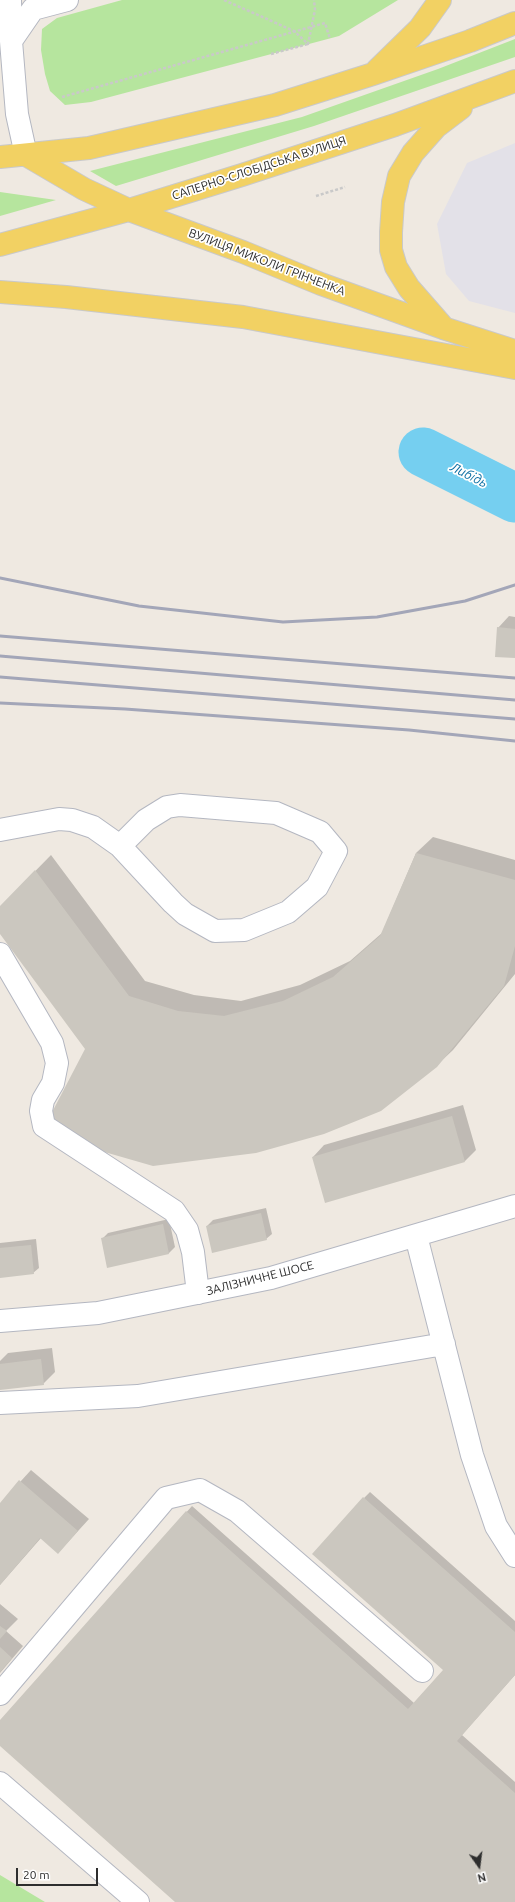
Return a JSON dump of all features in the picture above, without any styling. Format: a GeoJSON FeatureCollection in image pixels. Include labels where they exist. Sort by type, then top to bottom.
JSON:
{"type":"FeatureCollection","features":[{"type":"Feature","properties":{"kind":"main road"},"geometry":{"type":"LineString","coordinates":[[373,74],[420,28],[440,0]]}},
{"type":"Feature","properties":{"kind":"main road"},"geometry":{"type":"LineString","coordinates":[[0,157],[89,148],[275,105],[470,41],[515,23]]}},
{"type":"Feature","properties":{"kind":"main road","name":"САПЕРНО-СЛОБІДСЬКА ВУЛИЦЯ"},"geometry":{"type":"LineString","coordinates":[[0,245],[129,210],[395,125],[515,80]]}},
{"type":"Feature","properties":{"kind":"main road"},"geometry":{"type":"LineString","coordinates":[[443,328],[409,288],[396,267],[391,250],[390,232],[394,202],[399,176],[413,153],[436,127],[477,95]]}},
{"type":"Feature","properties":{"kind":"main road","name":"ВУЛИЦЯ МИКОЛИ ГРІНЧЕНКА"},"geometry":{"type":"LineString","coordinates":[[26,155],[84,189],[129,210],[243,252],[321,284],[515,352]]}},
{"type":"Feature","properties":{"kind":"main road"},"geometry":{"type":"LineString","coordinates":[[0,292],[66,297],[243,317],[515,368]]}},
{"type":"Feature","properties":{"kind":"street"},"geometry":{"type":"LineString","coordinates":[[10,0],[11,42],[17,114],[26,155]]}},
{"type":"Feature","properties":{"kind":"street"},"geometry":{"type":"LineString","coordinates":[[11,42],[33,9],[67,0]]}},
{"type":"Feature","properties":{"kind":"street"},"geometry":{"type":"LineString","coordinates":[[0,830],[59,819],[72,820],[93,827],[120,846],[173,904],[185,914],[215,931],[244,930],[288,912],[317,888],[336,851],[320,832],[276,813],[180,805],[167,807],[146,820],[120,846]]}},
{"type":"Feature","properties":{"kind":"street"},"geometry":{"type":"LineString","coordinates":[[0,954],[52,1043],[57,1063],[53,1083],[43,1100],[41,1111],[44,1126],[174,1211],[187,1230],[193,1252],[198,1293]]}},
{"type":"Feature","properties":{"kind":"street","name":"ЗАЛІЗНИЧНЕ ШОСЕ"},"geometry":{"type":"LineString","coordinates":[[0,1321],[98,1313],[271,1278],[515,1206]]}},
{"type":"Feature","properties":{"kind":"street"},"geometry":{"type":"LineString","coordinates":[[416,1236],[472,1455],[496,1526],[515,1556]]}},
{"type":"Feature","properties":{"kind":"street"},"geometry":{"type":"LineString","coordinates":[[0,1403],[138,1396],[444,1344]]}},
{"type":"Feature","properties":{"kind":"street"},"geometry":{"type":"LineString","coordinates":[[0,1694],[166,1498],[200,1490],[237,1511],[422,1671]]}},
{"type":"Feature","properties":{"kind":"street"},"geometry":{"type":"LineString","coordinates":[[0,1783],[138,1902]]}},
{"type":"Feature","properties":{"kind":"path"},"geometry":{"type":"LineString","coordinates":[[224,0],[294,31],[308,44]]}},
{"type":"Feature","properties":{"kind":"path"},"geometry":{"type":"LineString","coordinates":[[308,44],[315,10],[314,0]]}},
{"type":"Feature","properties":{"kind":"path"},"geometry":{"type":"LineString","coordinates":[[62,97],[325,23],[330,39]]}},
{"type":"Feature","properties":{"kind":"path"},"geometry":{"type":"LineString","coordinates":[[271,54],[308,44]]}},
{"type":"Feature","properties":{"kind":"path"},"geometry":{"type":"LineString","coordinates":[[316,196],[344,188]]}},
{"type":"Feature","properties":{"kind":"shaded area"},"geometry":{"type":"Polygon","coordinates":[[[515,143],[515,313],[469,301],[446,274],[437,224],[467,163],[515,143]]]}},
{"type":"Feature","properties":{"kind":"green space"},"geometry":{"type":"Polygon","coordinates":[[[122,0],[398,0],[339,36],[91,102],[65,105],[50,91],[45,74],[41,50],[42,29],[57,18],[122,0]]]}},
{"type":"Feature","properties":{"kind":"green space"},"geometry":{"type":"Polygon","coordinates":[[[515,39],[515,57],[314,126],[116,186],[90,171],[302,117],[438,69],[515,39]]]}},
{"type":"Feature","properties":{"kind":"green space"},"geometry":{"type":"Polygon","coordinates":[[[0,192],[56,200],[0,216],[0,192]]]}},
{"type":"Feature","properties":{"kind":"green space"},"geometry":{"type":"Polygon","coordinates":[[[0,1875],[45,1902],[0,1902],[0,1875]]]}},
{"type":"Feature","properties":{"kind":"building"},"geometry":{"type":"Polygon","coordinates":[[[497,627],[515,629],[515,658],[495,657],[497,627]]]}},
{"type":"Feature","properties":{"kind":"building"},"geometry":{"type":"Polygon","coordinates":[[[416,853],[515,880],[515,946],[504,986],[437,1067],[381,1111],[324,1134],[256,1153],[153,1166],[101,1151],[48,1120],[85,1049],[0,934],[0,906],[35,870],[129,996],[178,1011],[224,1016],[283,1001],[333,977],[380,936],[416,853]]]}},
{"type":"Feature","properties":{"kind":"building"},"geometry":{"type":"Polygon","coordinates":[[[452,1116],[465,1162],[325,1203],[312,1157],[452,1116]]]}},
{"type":"Feature","properties":{"kind":"building"},"geometry":{"type":"Polygon","coordinates":[[[261,1213],[267,1240],[212,1253],[206,1226],[261,1213]]]}},
{"type":"Feature","properties":{"kind":"building"},"geometry":{"type":"Polygon","coordinates":[[[163,1224],[169,1254],[107,1268],[101,1238],[163,1224]]]}},
{"type":"Feature","properties":{"kind":"building"},"geometry":{"type":"Polygon","coordinates":[[[31,1245],[34,1274],[0,1278],[0,1248],[31,1245]]]}},
{"type":"Feature","properties":{"kind":"building"},"geometry":{"type":"Polygon","coordinates":[[[41,1359],[44,1385],[0,1390],[0,1364],[41,1359]]]}},
{"type":"Feature","properties":{"kind":"building"},"geometry":{"type":"Polygon","coordinates":[[[19,1480],[78,1531],[58,1554],[40,1538],[0,1585],[0,1503],[19,1480]]]}},
{"type":"Feature","properties":{"kind":"building"},"geometry":{"type":"Polygon","coordinates":[[[363,1497],[515,1632],[515,1675],[457,1741],[515,1793],[515,1902],[175,1902],[0,1746],[0,1720],[186,1511],[408,1709],[443,1670],[312,1554],[363,1497]]]}},
{"type":"Feature","properties":{"kind":"building"},"geometry":{"type":"Polygon","coordinates":[[[0,1626],[7,1631],[0,1639],[0,1626]]]}},
{"type":"Feature","properties":{"kind":"building"},"geometry":{"type":"Polygon","coordinates":[[[0,1647],[12,1658],[0,1672],[0,1647]]]}},
{"type":"Feature","properties":{"kind":"waterway","name":"Либідь"},"geometry":{"type":"LineString","coordinates":[[423,452],[515,498]]}},
{"type":"Feature","properties":{"kind":"railway"},"geometry":{"type":"LineString","coordinates":[[0,578],[139,606],[283,622],[377,617],[465,601],[515,585]]}},
{"type":"Feature","properties":{"kind":"railway"},"geometry":{"type":"LineString","coordinates":[[0,636],[515,678]]}},
{"type":"Feature","properties":{"kind":"railway"},"geometry":{"type":"LineString","coordinates":[[0,656],[515,700]]}},
{"type":"Feature","properties":{"kind":"railway"},"geometry":{"type":"LineString","coordinates":[[0,677],[515,719]]}},
{"type":"Feature","properties":{"kind":"railway"},"geometry":{"type":"LineString","coordinates":[[0,703],[125,709],[409,730],[515,741]]}}]}
